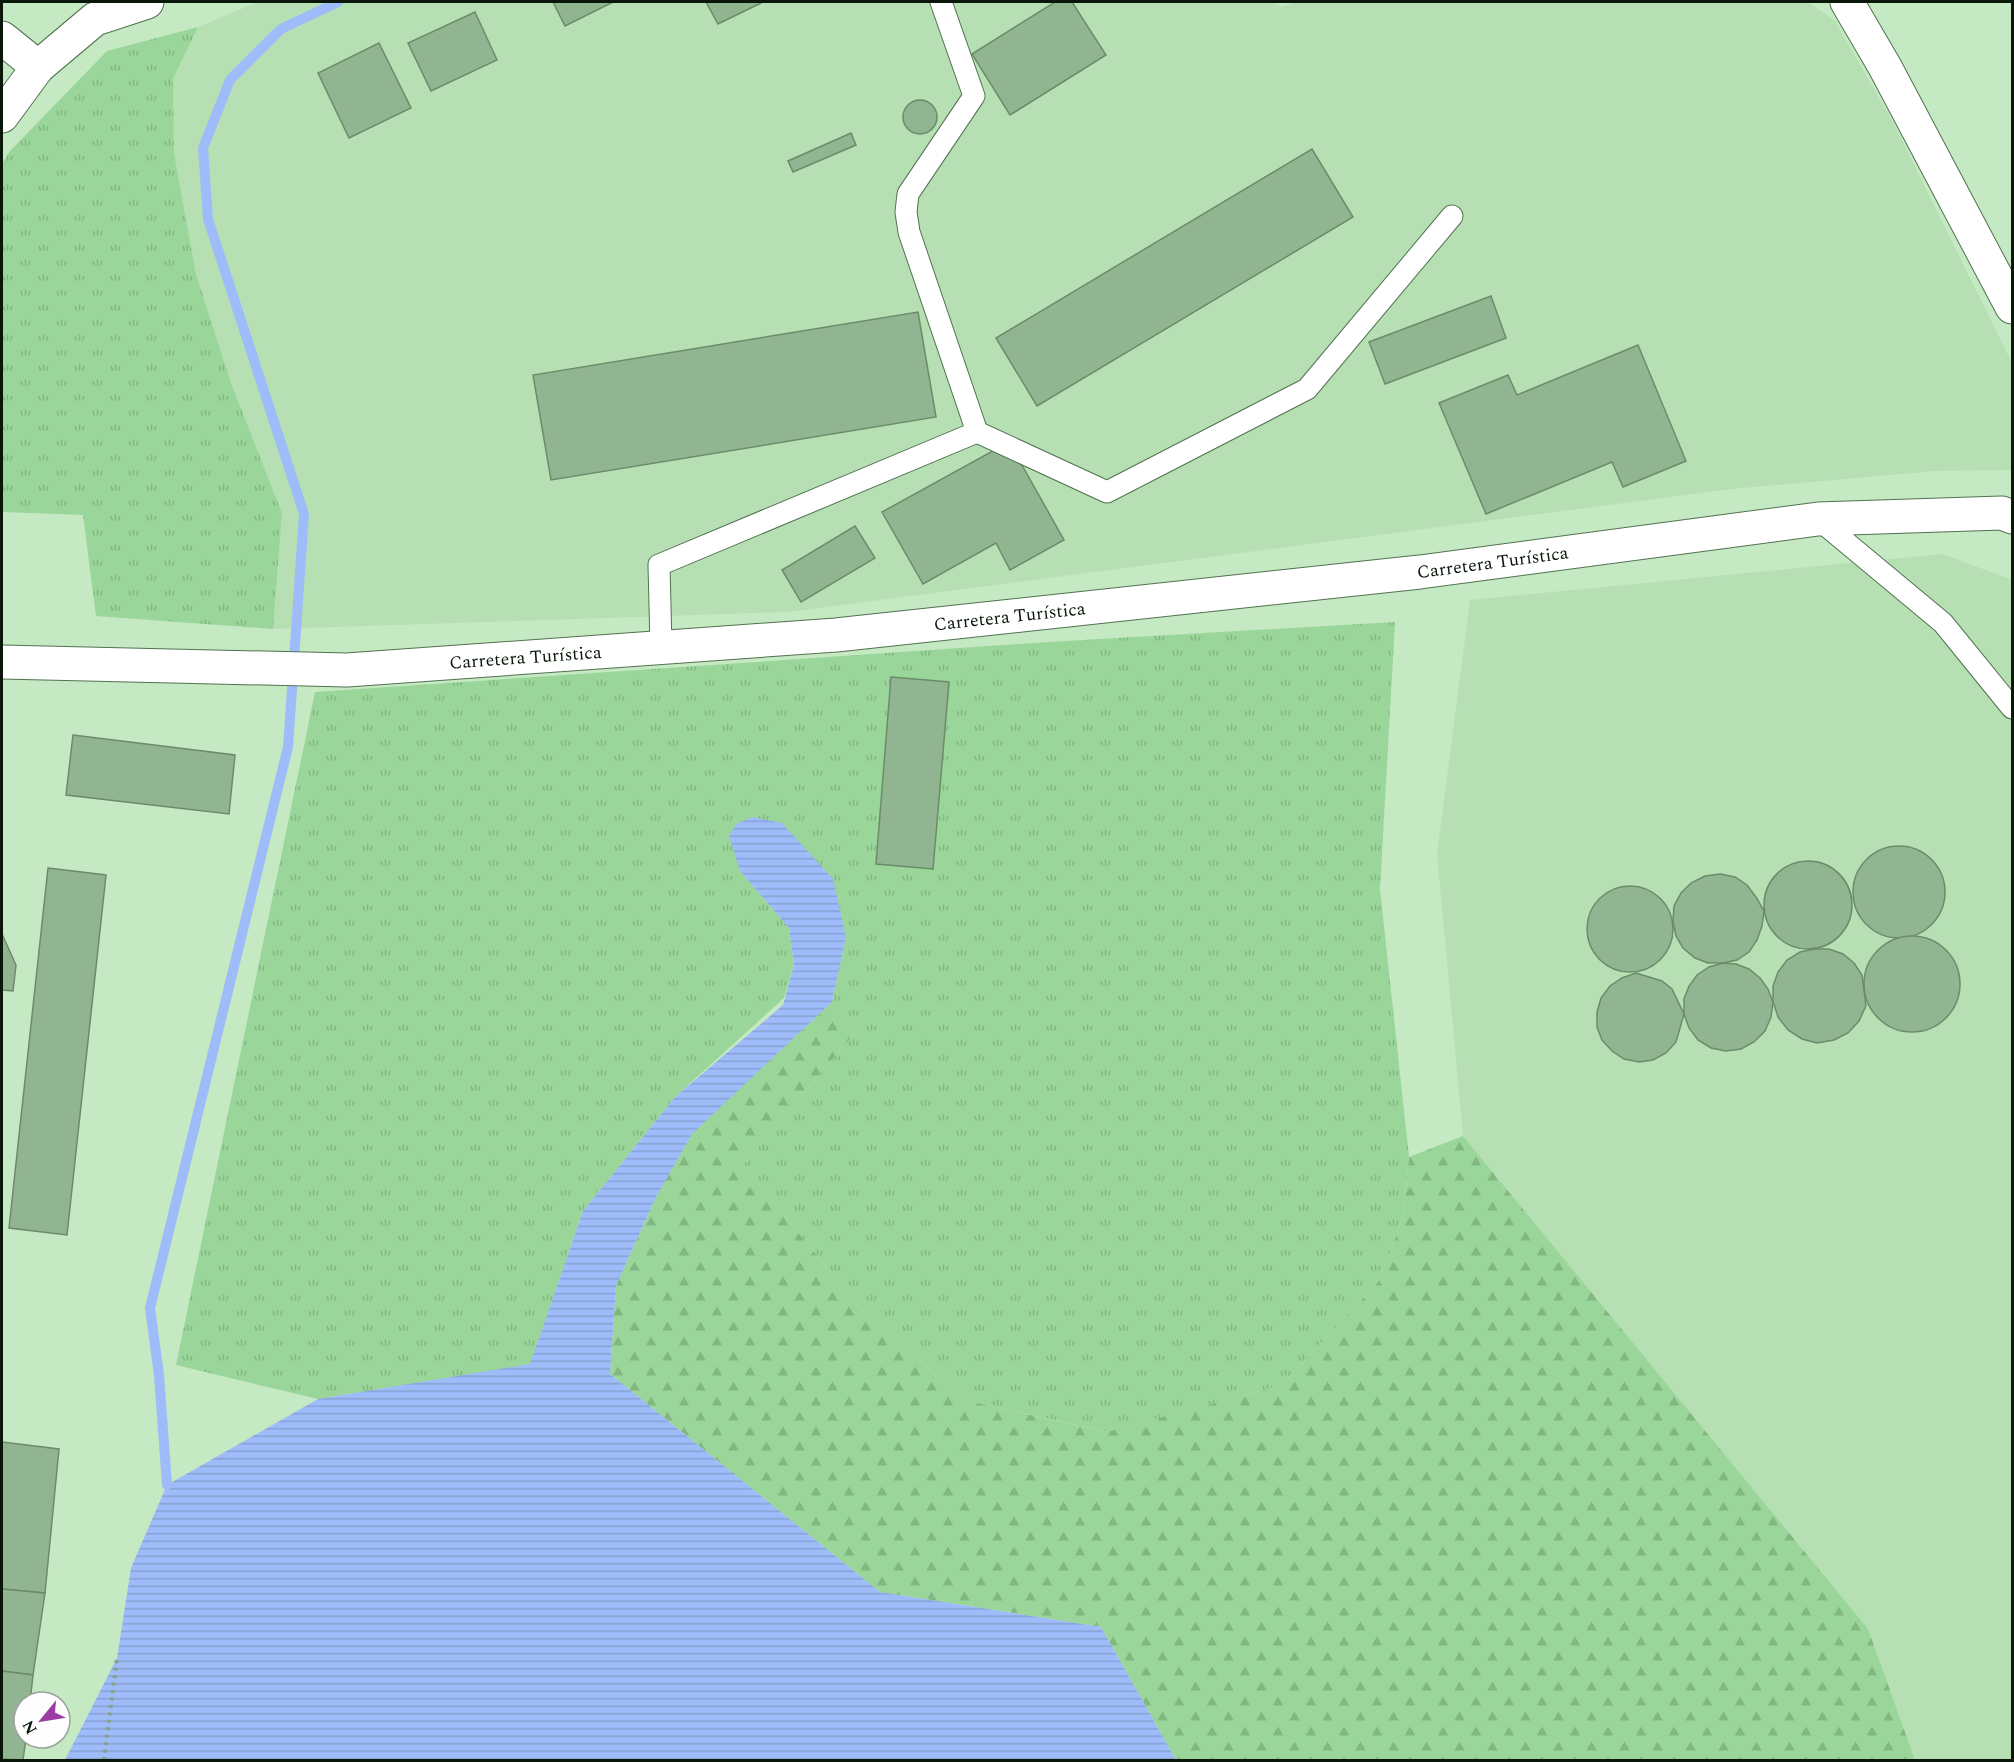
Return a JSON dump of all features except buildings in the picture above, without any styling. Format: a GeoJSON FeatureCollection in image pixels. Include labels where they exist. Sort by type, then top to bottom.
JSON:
{"type":"FeatureCollection","features":[{"type":"Feature","properties":{"kind":"main road"},"geometry":{"type":"LineString","coordinates":[[1847,2],[1885,67],[2013,307]]}},
{"type":"Feature","properties":{"kind":"main road"},"geometry":{"type":"LineString","coordinates":[[2,116],[38,67],[95,19],[128,4]]}},
{"type":"Feature","properties":{"kind":"main road"},"geometry":{"type":"LineString","coordinates":[[2,38],[38,67]]}},
{"type":"Feature","properties":{"kind":"main road","name":"Carretera Turística"},"geometry":{"type":"LineString","coordinates":[[2,662],[261,670],[347,670],[661,648],[836,635],[1420,572],[1818,519],[2002,513],[2013,517]]}},
{"type":"Feature","properties":{"kind":"lane"},"geometry":{"type":"LineString","coordinates":[[940,2],[974,96],[908,194],[906,212],[909,232],[977,432],[1107,492],[1307,389],[1452,216]]}},
{"type":"Feature","properties":{"kind":"lane"},"geometry":{"type":"LineString","coordinates":[[661,648],[659,566],[977,432]]}},
{"type":"Feature","properties":{"kind":"lane"},"geometry":{"type":"LineString","coordinates":[[1818,519],[1942,623],[2013,708]]}},
{"type":"Feature","properties":{"kind":"path"},"geometry":{"type":"LineString","coordinates":[[104,1761],[117,1658]]}},
{"type":"Feature","properties":{"kind":"shaded area"},"geometry":{"type":"Polygon","coordinates":[[[258,2],[1272,2],[1282,7],[1295,2],[1808,2],[1835,21],[1894,124],[2012,363],[2012,470],[1935,471],[1732,489],[788,612],[273,629],[282,513],[231,383],[196,274],[174,153],[173,79],[198,27],[258,2]]]}},
{"type":"Feature","properties":{"kind":"shaded area"},"geometry":{"type":"Polygon","coordinates":[[[1943,554],[2012,580],[2012,1760],[1915,1760],[1867,1629],[1463,1136],[1437,854],[1470,600],[1943,554]]]}},
{"type":"Feature","properties":{"kind":"green space"},"geometry":{"type":"Polygon","coordinates":[[[198,27],[173,79],[174,153],[196,274],[231,383],[282,513],[273,629],[96,616],[83,515],[2,512],[2,164],[10,151],[107,51],[198,27]]]}},
{"type":"Feature","properties":{"kind":"green space"},"geometry":{"type":"Polygon","coordinates":[[[1395,622],[1380,889],[1409,1157],[1403,1218],[1379,1281],[1282,1385],[1108,1432],[964,1400],[858,1306],[743,1165],[858,1029],[832,1002],[846,937],[740,871],[789,928],[794,965],[784,998],[675,1097],[583,1211],[530,1365],[318,1399],[176,1365],[315,692],[1049,642],[1395,622]]]}},
{"type":"Feature","properties":{"kind":"green space"},"geometry":{"type":"Polygon","coordinates":[[[832,1002],[858,1029],[743,1165],[858,1306],[964,1400],[1107,1432],[1282,1385],[1379,1281],[1403,1218],[1409,1157],[1463,1136],[1868,1629],[1915,1760],[1176,1760],[1101,1627],[880,1592],[610,1374],[616,1286],[656,1197],[692,1133],[832,1002]]]}},
{"type":"Feature","properties":{"kind":"water"},"geometry":{"type":"Polygon","coordinates":[[[752,817],[782,823],[833,879],[846,937],[832,1002],[692,1134],[656,1197],[616,1286],[610,1374],[880,1592],[1101,1627],[1176,1760],[65,1760],[117,1658],[131,1568],[167,1485],[318,1399],[530,1364],[583,1211],[675,1097],[783,1005],[794,965],[789,928],[740,871],[729,836],[736,824],[752,817]]]}},
{"type":"Feature","properties":{"kind":"waterway"},"geometry":{"type":"LineString","coordinates":[[167,1485],[159,1375],[150,1308],[288,747],[304,514],[208,219],[203,148],[230,80],[281,29],[338,2]]}}]}
